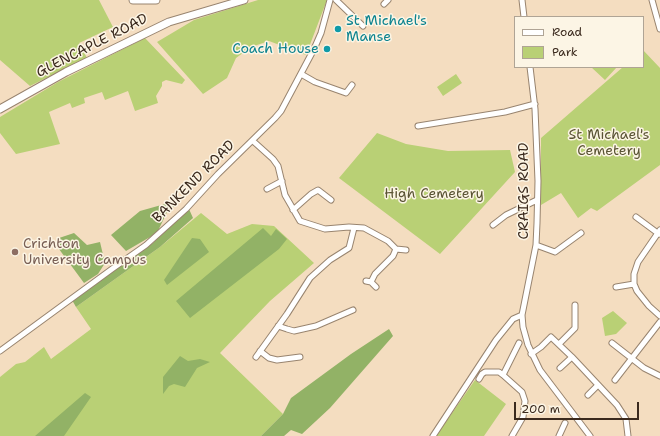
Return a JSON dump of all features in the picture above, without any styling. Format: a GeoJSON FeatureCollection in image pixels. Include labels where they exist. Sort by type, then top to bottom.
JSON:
{"type":"FeatureCollection","features":[{"type":"Feature","properties":{"kind":"main road"},"geometry":{"type":"LineString","coordinates":[[133,0],[156,0]]}},
{"type":"Feature","properties":{"kind":"main road","name":"GLENCAPLE ROAD"},"geometry":{"type":"LineString","coordinates":[[0,109],[66,72],[169,22],[244,0]]}},
{"type":"Feature","properties":{"kind":"street","name":"BANKEND ROAD"},"geometry":{"type":"LineString","coordinates":[[0,351],[146,245],[186,209],[218,174],[253,141],[281,111],[321,33],[330,0]]}},
{"type":"Feature","properties":{"kind":"street"},"geometry":{"type":"LineString","coordinates":[[336,0],[363,26]]}},
{"type":"Feature","properties":{"kind":"street"},"geometry":{"type":"LineString","coordinates":[[522,0],[524,16]]}},
{"type":"Feature","properties":{"kind":"street"},"geometry":{"type":"LineString","coordinates":[[652,0],[660,29]]}},
{"type":"Feature","properties":{"kind":"street","name":"CRAIGS ROAD"},"geometry":{"type":"LineString","coordinates":[[530,68],[538,173],[536,246],[522,315],[523,327],[531,354],[540,370],[590,436]]}},
{"type":"Feature","properties":{"kind":"street"},"geometry":{"type":"LineString","coordinates":[[301,74],[334,90],[346,93],[352,85]]}},
{"type":"Feature","properties":{"kind":"street"},"geometry":{"type":"LineString","coordinates":[[418,126],[505,112],[534,104]]}},
{"type":"Feature","properties":{"kind":"street"},"geometry":{"type":"LineString","coordinates":[[253,141],[273,159],[278,166],[284,195],[300,221],[325,229],[364,228],[388,241],[396,250],[406,250]]}},
{"type":"Feature","properties":{"kind":"street"},"geometry":{"type":"LineString","coordinates":[[267,189],[282,181]]}},
{"type":"Feature","properties":{"kind":"street"},"geometry":{"type":"LineString","coordinates":[[318,190],[319,184]]}},
{"type":"Feature","properties":{"kind":"street"},"geometry":{"type":"LineString","coordinates":[[293,210],[310,194],[318,190]]}},
{"type":"Feature","properties":{"kind":"street"},"geometry":{"type":"LineString","coordinates":[[318,190],[331,200]]}},
{"type":"Feature","properties":{"kind":"street"},"geometry":{"type":"LineString","coordinates":[[493,225],[506,215],[537,200]]}},
{"type":"Feature","properties":{"kind":"street"},"geometry":{"type":"LineString","coordinates":[[636,218],[659,232],[638,262],[634,274],[634,284],[642,298],[660,316]]}},
{"type":"Feature","properties":{"kind":"street"},"geometry":{"type":"LineString","coordinates":[[256,357],[310,278],[330,260],[349,248],[354,228]]}},
{"type":"Feature","properties":{"kind":"street"},"geometry":{"type":"LineString","coordinates":[[536,246],[555,252],[581,233]]}},
{"type":"Feature","properties":{"kind":"street"},"geometry":{"type":"LineString","coordinates":[[376,287],[369,282],[393,256],[396,250]]}},
{"type":"Feature","properties":{"kind":"street"},"geometry":{"type":"LineString","coordinates":[[616,287],[634,284]]}},
{"type":"Feature","properties":{"kind":"street"},"geometry":{"type":"LineString","coordinates":[[559,344],[575,328],[575,305]]}},
{"type":"Feature","properties":{"kind":"street"},"geometry":{"type":"LineString","coordinates":[[278,326],[294,331],[316,326],[353,310]]}},
{"type":"Feature","properties":{"kind":"street"},"geometry":{"type":"LineString","coordinates":[[433,436],[492,345],[513,319],[522,315]]}},
{"type":"Feature","properties":{"kind":"street"},"geometry":{"type":"LineString","coordinates":[[615,380],[660,322]]}},
{"type":"Feature","properties":{"kind":"street"},"geometry":{"type":"LineString","coordinates":[[531,354],[551,338],[559,344],[617,405],[626,419],[628,436]]}},
{"type":"Feature","properties":{"kind":"street"},"geometry":{"type":"LineString","coordinates":[[612,343],[644,368],[660,376]]}},
{"type":"Feature","properties":{"kind":"street"},"geometry":{"type":"LineString","coordinates":[[503,375],[519,344]]}},
{"type":"Feature","properties":{"kind":"street"},"geometry":{"type":"LineString","coordinates":[[260,351],[269,358],[277,360],[300,357]]}},
{"type":"Feature","properties":{"kind":"street"},"geometry":{"type":"LineString","coordinates":[[560,368],[572,356]]}},
{"type":"Feature","properties":{"kind":"street"},"geometry":{"type":"LineString","coordinates":[[480,379],[482,374],[485,372],[499,372],[522,392],[525,401],[524,417],[512,436]]}},
{"type":"Feature","properties":{"kind":"street"},"geometry":{"type":"LineString","coordinates":[[588,394],[598,385]]}},
{"type":"Feature","properties":{"kind":"street"},"geometry":{"type":"LineString","coordinates":[[559,436],[565,423]]}},
{"type":"Feature","properties":{"kind":"green space"},"geometry":{"type":"Polygon","coordinates":[[[0,0],[99,0],[113,27],[79,43],[87,58],[30,86],[0,60],[0,0]]]}},
{"type":"Feature","properties":{"kind":"green space"},"geometry":{"type":"Polygon","coordinates":[[[258,0],[327,0],[306,55],[269,41],[251,47],[236,58],[227,78],[203,94],[157,42],[194,20],[258,0]]]}},
{"type":"Feature","properties":{"kind":"green space"},"geometry":{"type":"Polygon","coordinates":[[[145,38],[185,80],[182,84],[166,80],[162,82],[162,86],[156,96],[158,103],[135,111],[128,91],[105,100],[102,92],[84,98],[85,103],[72,108],[70,103],[49,112],[60,144],[16,154],[0,133],[0,117],[58,82],[145,38]]]}},
{"type":"Feature","properties":{"kind":"green space","name":"St Michael's Cemetery"},"geometry":{"type":"Polygon","coordinates":[[[644,51],[660,68],[660,165],[597,211],[591,208],[578,218],[561,193],[541,205],[541,138],[622,68],[644,68],[644,51]]]}},
{"type":"Feature","properties":{"kind":"green space"},"geometry":{"type":"Polygon","coordinates":[[[592,68],[616,68],[605,80],[592,68]]]}},
{"type":"Feature","properties":{"kind":"green space"},"geometry":{"type":"Polygon","coordinates":[[[456,74],[462,83],[443,96],[437,87],[456,74]]]}},
{"type":"Feature","properties":{"kind":"green space","name":"High Cemetery"},"geometry":{"type":"Polygon","coordinates":[[[377,133],[406,144],[448,151],[510,150],[515,172],[440,254],[339,178],[377,133]]]}},
{"type":"Feature","properties":{"kind":"green space"},"geometry":{"type":"Polygon","coordinates":[[[172,202],[176,205],[167,212],[157,233],[126,251],[111,235],[140,211],[172,202]]]}},
{"type":"Feature","properties":{"kind":"green space"},"geometry":{"type":"Polygon","coordinates":[[[189,209],[193,218],[160,247],[76,307],[72,300],[153,243],[189,209]]]}},
{"type":"Feature","properties":{"kind":"green space"},"geometry":{"type":"Polygon","coordinates":[[[201,213],[227,234],[252,224],[274,226],[314,263],[270,301],[220,353],[283,414],[261,436],[0,436],[0,377],[16,364],[25,362],[44,347],[51,359],[91,329],[76,307],[160,247],[201,213]]]}},
{"type":"Feature","properties":{"kind":"green space"},"geometry":{"type":"Polygon","coordinates":[[[263,228],[271,236],[276,229],[287,239],[279,249],[190,318],[176,301],[263,228]]]}},
{"type":"Feature","properties":{"kind":"green space"},"geometry":{"type":"Polygon","coordinates":[[[74,233],[87,245],[100,242],[105,263],[98,274],[84,283],[56,245],[59,238],[74,233]]]}},
{"type":"Feature","properties":{"kind":"green space"},"geometry":{"type":"Polygon","coordinates":[[[192,238],[200,239],[209,252],[167,285],[164,280],[192,238]]]}},
{"type":"Feature","properties":{"kind":"green space"},"geometry":{"type":"Polygon","coordinates":[[[613,311],[627,323],[616,334],[605,336],[602,318],[613,311]]]}},
{"type":"Feature","properties":{"kind":"green space"},"geometry":{"type":"Polygon","coordinates":[[[389,329],[393,336],[330,408],[302,434],[291,430],[284,436],[261,436],[283,414],[291,398],[351,354],[389,329]]]}},
{"type":"Feature","properties":{"kind":"green space"},"geometry":{"type":"Polygon","coordinates":[[[180,356],[188,361],[200,359],[210,362],[197,368],[185,387],[174,384],[169,386],[163,394],[163,377],[180,356]]]}},
{"type":"Feature","properties":{"kind":"green space"},"geometry":{"type":"Polygon","coordinates":[[[475,380],[506,404],[484,436],[436,436],[475,380]]]}},
{"type":"Feature","properties":{"kind":"green space"},"geometry":{"type":"Polygon","coordinates":[[[85,393],[91,397],[64,436],[35,436],[85,393]]]}},
{"type":"Feature","properties":{"kind":"place","name":"St Michael's Manse"},"geometry":{"type":"Point","coordinates":[338,29]}},
{"type":"Feature","properties":{"kind":"place","name":"Coach House"},"geometry":{"type":"Point","coordinates":[327,49]}},
{"type":"Feature","properties":{"kind":"place","name":"Crichton University Campus"},"geometry":{"type":"Point","coordinates":[15,252]}}]}
